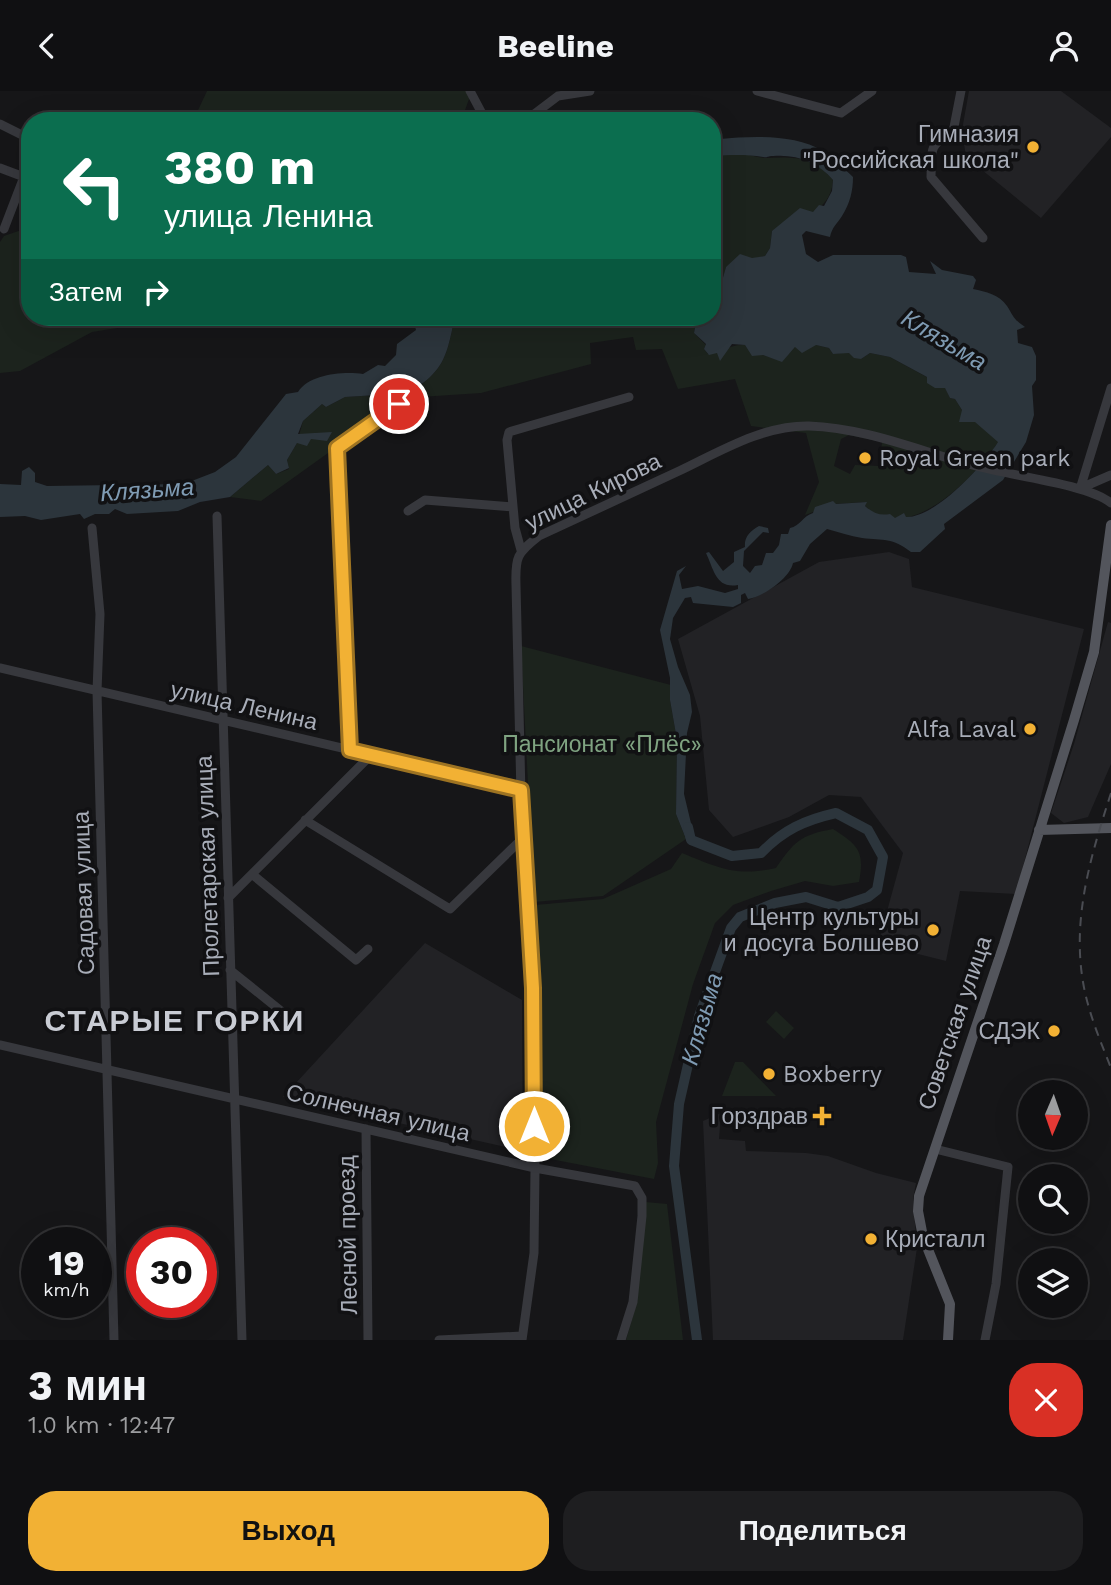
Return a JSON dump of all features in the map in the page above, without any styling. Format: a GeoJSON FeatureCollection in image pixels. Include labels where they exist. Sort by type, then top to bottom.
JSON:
{"type":"FeatureCollection","features":[{"type":"Feature","properties":{"kind":"main road","name":"Советская улица"},"geometry":{"type":"LineString","coordinates":[[948,1340],[950,1304],[923,1237],[918,1211],[919,1196],[975,1033],[1094,652],[1111,525]]}},
{"type":"Feature","properties":{"kind":"main road"},"geometry":{"type":"LineString","coordinates":[[1044,816],[1062,829]]}},
{"type":"Feature","properties":{"kind":"main road"},"geometry":{"type":"LineString","coordinates":[[1039,830],[1111,828]]}},
{"type":"Feature","properties":{"kind":"street"},"geometry":{"type":"LineString","coordinates":[[470,91],[481,112]]}},
{"type":"Feature","properties":{"kind":"street"},"geometry":{"type":"LineString","coordinates":[[537,112],[558,96],[590,91]]}},
{"type":"Feature","properties":{"kind":"street"},"geometry":{"type":"LineString","coordinates":[[757,91],[841,113],[872,91]]}},
{"type":"Feature","properties":{"kind":"street"},"geometry":{"type":"LineString","coordinates":[[961,91],[954,127],[950,135],[937,140],[933,148],[931,177],[983,238]]}},
{"type":"Feature","properties":{"kind":"street"},"geometry":{"type":"LineString","coordinates":[[0,124],[21,134]]}},
{"type":"Feature","properties":{"kind":"street"},"geometry":{"type":"LineString","coordinates":[[0,168],[21,176]]}},
{"type":"Feature","properties":{"kind":"street"},"geometry":{"type":"LineString","coordinates":[[4,229],[21,185]]}},
{"type":"Feature","properties":{"kind":"street"},"geometry":{"type":"LineString","coordinates":[[1080,489],[1111,388]]}},
{"type":"Feature","properties":{"kind":"street"},"geometry":{"type":"LineString","coordinates":[[521,550],[513,507],[507,440],[509,432],[629,397]]}},
{"type":"Feature","properties":{"kind":"street"},"geometry":{"type":"LineString","coordinates":[[350,750],[337,448],[399,404]]}},
{"type":"Feature","properties":{"kind":"street","name":"улица Кирова"},"geometry":{"type":"LineString","coordinates":[[522,1338],[534,1253],[535,1168],[533,988],[521,790],[516,571],[516,560],[521,550],[540,535],[734,445],[773,430],[806,426],[845,430],[964,463],[1080,489],[1111,503]]}},
{"type":"Feature","properties":{"kind":"street"},"geometry":{"type":"LineString","coordinates":[[1080,489],[1111,475]]}},
{"type":"Feature","properties":{"kind":"street"},"geometry":{"type":"LineString","coordinates":[[408,511],[425,500],[513,507]]}},
{"type":"Feature","properties":{"kind":"street","name":"Пролетарская улица"},"geometry":{"type":"LineString","coordinates":[[217,516],[242,1340]]}},
{"type":"Feature","properties":{"kind":"street","name":"Садовая улица"},"geometry":{"type":"LineString","coordinates":[[92,529],[100,614],[97,691],[114,1340]]}},
{"type":"Feature","properties":{"kind":"street","name":"улица Ленина"},"geometry":{"type":"LineString","coordinates":[[0,668],[521,790]]}},
{"type":"Feature","properties":{"kind":"street"},"geometry":{"type":"LineString","coordinates":[[228,898],[371,755]]}},
{"type":"Feature","properties":{"kind":"street"},"geometry":{"type":"LineString","coordinates":[[305,820],[450,909],[523,838]]}},
{"type":"Feature","properties":{"kind":"street"},"geometry":{"type":"LineString","coordinates":[[253,875],[356,960],[368,949]]}},
{"type":"Feature","properties":{"kind":"street"},"geometry":{"type":"LineString","coordinates":[[230,969],[291,1019]]}},
{"type":"Feature","properties":{"kind":"street","name":"Солнечная улица"},"geometry":{"type":"LineString","coordinates":[[0,1045],[535,1168],[635,1186],[642,1198],[633,1302],[621,1340]]}},
{"type":"Feature","properties":{"kind":"street","name":"Лесной проезд"},"geometry":{"type":"LineString","coordinates":[[366,1129],[368,1340]]}},
{"type":"Feature","properties":{"kind":"street"},"geometry":{"type":"LineString","coordinates":[[935,1149],[1008,1167],[996,1284],[985,1340]]}},
{"type":"Feature","properties":{"kind":"street"},"geometry":{"type":"LineString","coordinates":[[439,1340],[522,1338]]}},
{"type":"Feature","properties":{"kind":"shaded area","name":"Гимназия \"Российская школа\""},"geometry":{"type":"Polygon","coordinates":[[[969,91],[1061,91],[1111,128],[1111,137],[1041,218],[966,157],[962,130],[969,91]]]}},
{"type":"Feature","properties":{"kind":"shaded area"},"geometry":{"type":"Polygon","coordinates":[[[889,552],[909,559],[912,587],[1084,629],[1016,894],[960,891],[946,961],[878,944],[903,853],[861,797],[829,795],[789,817],[733,837],[709,810],[700,716],[678,639],[819,562],[889,552]]]}},
{"type":"Feature","properties":{"kind":"shaded area"},"geometry":{"type":"Polygon","coordinates":[[[1108,622],[1111,623],[1111,764],[1088,817],[1064,823],[1051,813],[1074,744],[1108,622]]]}},
{"type":"Feature","properties":{"kind":"shaded area"},"geometry":{"type":"Polygon","coordinates":[[[425,943],[522,1000],[523,1151],[283,1097],[425,943]]]}},
{"type":"Feature","properties":{"kind":"shaded area"},"geometry":{"type":"Polygon","coordinates":[[[721,1113],[719,1139],[745,1141],[746,1151],[828,1156],[876,1173],[916,1183],[913,1199],[917,1248],[903,1340],[713,1340],[703,1121],[721,1113]]]}},
{"type":"Feature","properties":{"kind":"green space"},"geometry":{"type":"Polygon","coordinates":[[[207,91],[472,91],[464,112],[197,112],[207,91]]]}},
{"type":"Feature","properties":{"kind":"green space"},"geometry":{"type":"Polygon","coordinates":[[[738,153],[763,158],[803,160],[818,166],[833,180],[831,191],[820,207],[772,231],[770,248],[765,256],[726,267],[721,282],[721,155],[738,153]]]}},
{"type":"Feature","properties":{"kind":"green space"},"geometry":{"type":"Polygon","coordinates":[[[21,230],[21,326],[130,326],[92,332],[20,371],[0,373],[0,242],[4,236],[21,230]]]}},
{"type":"Feature","properties":{"kind":"green space"},"geometry":{"type":"Polygon","coordinates":[[[453,326],[695,326],[694,333],[706,345],[704,349],[708,354],[745,345],[752,355],[763,355],[782,361],[795,347],[816,345],[829,348],[833,354],[849,352],[861,359],[870,353],[890,357],[945,387],[950,398],[955,399],[962,410],[999,441],[958,488],[920,513],[901,518],[882,517],[865,506],[866,502],[835,504],[805,515],[819,482],[806,433],[751,426],[735,379],[678,389],[662,349],[636,350],[633,337],[590,343],[591,364],[481,393],[405,398],[261,501],[230,497],[268,465],[276,474],[289,469],[287,460],[297,443],[303,421],[322,404],[326,407],[345,397],[410,393],[437,369],[448,348],[453,326]],[[849,435],[841,439],[834,466],[850,474],[855,465],[879,466],[883,452],[882,442],[849,435]]]}},
{"type":"Feature","properties":{"kind":"green space","name":"Пансионат «Плёс»"},"geometry":{"type":"Polygon","coordinates":[[[521,646],[671,685],[670,700],[677,740],[676,814],[686,839],[603,896],[534,902],[521,646]]]}},
{"type":"Feature","properties":{"kind":"green space"},"geometry":{"type":"Polygon","coordinates":[[[833,829],[858,850],[861,863],[859,882],[833,886],[805,881],[733,905],[715,923],[693,984],[656,1122],[658,1163],[654,1179],[540,1157],[535,905],[603,899],[671,869],[682,853],[738,871],[776,868],[799,841],[833,829]]]}},
{"type":"Feature","properties":{"kind":"green space"},"geometry":{"type":"Polygon","coordinates":[[[776,1011],[794,1028],[784,1039],[766,1022],[776,1011]]]}},
{"type":"Feature","properties":{"kind":"green space"},"geometry":{"type":"Polygon","coordinates":[[[735,1062],[743,1062],[776,1096],[722,1096],[735,1062]]]}},
{"type":"Feature","properties":{"kind":"green space"},"geometry":{"type":"Polygon","coordinates":[[[645,1202],[667,1204],[683,1340],[626,1340],[637,1302],[645,1202]]]}},
{"type":"Feature","properties":{"kind":"water"},"geometry":{"type":"Polygon","coordinates":[[[759,137],[787,139],[812,145],[827,154],[853,177],[847,206],[830,237],[806,231],[802,235],[806,254],[818,262],[833,255],[901,255],[906,257],[909,272],[936,274],[930,261],[942,270],[973,276],[976,280],[973,289],[1000,299],[1025,327],[1017,330],[1018,343],[1032,347],[1036,356],[1036,380],[1032,386],[1034,415],[1026,442],[1003,480],[944,524],[945,529],[920,552],[911,552],[893,542],[827,529],[810,544],[800,561],[793,563],[787,575],[761,595],[748,599],[745,593],[741,595],[741,603],[733,607],[693,603],[691,597],[685,598],[673,618],[670,639],[690,695],[692,712],[687,733],[684,794],[695,840],[686,839],[676,814],[677,740],[670,700],[670,678],[660,630],[677,571],[686,566],[679,575],[682,589],[698,586],[725,593],[738,589],[738,585],[720,581],[706,553],[709,552],[723,571],[734,562],[734,552],[745,547],[745,540],[750,532],[759,526],[768,528],[769,533],[763,532],[744,551],[743,566],[750,573],[755,566],[762,565],[766,553],[773,553],[779,545],[781,534],[788,534],[790,528],[813,513],[815,507],[833,501],[836,504],[867,502],[865,506],[871,510],[890,514],[895,518],[904,513],[906,517],[918,515],[931,509],[957,489],[998,442],[975,422],[959,422],[962,410],[955,399],[950,398],[945,388],[935,388],[927,383],[927,377],[890,357],[870,353],[861,359],[854,358],[849,353],[833,354],[829,348],[816,345],[802,353],[795,347],[782,362],[763,355],[752,356],[745,345],[732,344],[720,361],[717,353],[709,355],[704,349],[706,344],[694,333],[695,326],[721,326],[721,282],[726,267],[740,254],[752,258],[765,256],[770,248],[772,231],[800,208],[813,212],[819,205],[824,206],[832,191],[833,180],[814,164],[799,158],[721,156],[721,139],[759,137]]]}},
{"type":"Feature","properties":{"kind":"water"},"geometry":{"type":"Polygon","coordinates":[[[415,326],[453,326],[445,355],[430,377],[410,393],[345,397],[326,407],[322,404],[303,421],[298,434],[332,432],[327,441],[311,439],[307,446],[297,443],[287,460],[289,468],[276,474],[268,465],[230,497],[200,502],[178,511],[127,514],[115,509],[109,514],[95,514],[84,519],[80,514],[41,520],[25,516],[0,517],[0,484],[21,485],[22,471],[29,467],[35,473],[35,482],[47,486],[184,484],[215,472],[236,457],[286,394],[298,392],[310,381],[318,378],[346,373],[363,374],[378,365],[385,366],[396,355],[397,344],[416,330],[415,326]]]}},
{"type":"Feature","properties":{"kind":"waterway","name":"Клязьма"},"geometry":{"type":"LineString","coordinates":[[688,827],[691,840],[732,856],[761,853],[795,827],[836,813],[868,830],[883,857],[877,890],[868,897],[838,907],[806,897],[775,903],[740,917],[731,928],[699,1016],[679,1104],[674,1166],[697,1340]]}},
{"type":"Feature","properties":{"kind":"railway"},"geometry":{"type":"LineString","coordinates":[[1111,793],[1090,863],[1080,934],[1085,993],[1111,1068]]}},
{"type":"Feature","properties":{"kind":"place","name":"Гимназия \"Российская школа\""},"geometry":{"type":"Point","coordinates":[1033,147]}},
{"type":"Feature","properties":{"kind":"place","name":"Royal Green park"},"geometry":{"type":"Point","coordinates":[865,458]}},
{"type":"Feature","properties":{"kind":"place","name":"Alfa Laval"},"geometry":{"type":"Point","coordinates":[1030,729]}},
{"type":"Feature","properties":{"kind":"place","name":"Центр культуры и досуга Болшево"},"geometry":{"type":"Point","coordinates":[933,930]}},
{"type":"Feature","properties":{"kind":"place","name":"СДЭК"},"geometry":{"type":"Point","coordinates":[1054,1031]}},
{"type":"Feature","properties":{"kind":"place","name":"Boxberry"},"geometry":{"type":"Point","coordinates":[769,1074]}},
{"type":"Feature","properties":{"kind":"place","name":"Горздрав"},"geometry":{"type":"Point","coordinates":[822,1116]}},
{"type":"Feature","properties":{"kind":"place","name":"Кристалл"},"geometry":{"type":"Point","coordinates":[871,1239]}},
{"type":"Feature","properties":{"kind":"district","name":"СТАРЫЕ ГОРКИ"},"geometry":{"type":"Point","coordinates":[175,1020]}},
{"type":"Feature","properties":{"kind":"route"},"geometry":{"type":"LineString","coordinates":[[399,404],[337,448],[350,750],[521,790],[533,988],[534,1126]]}}]}
